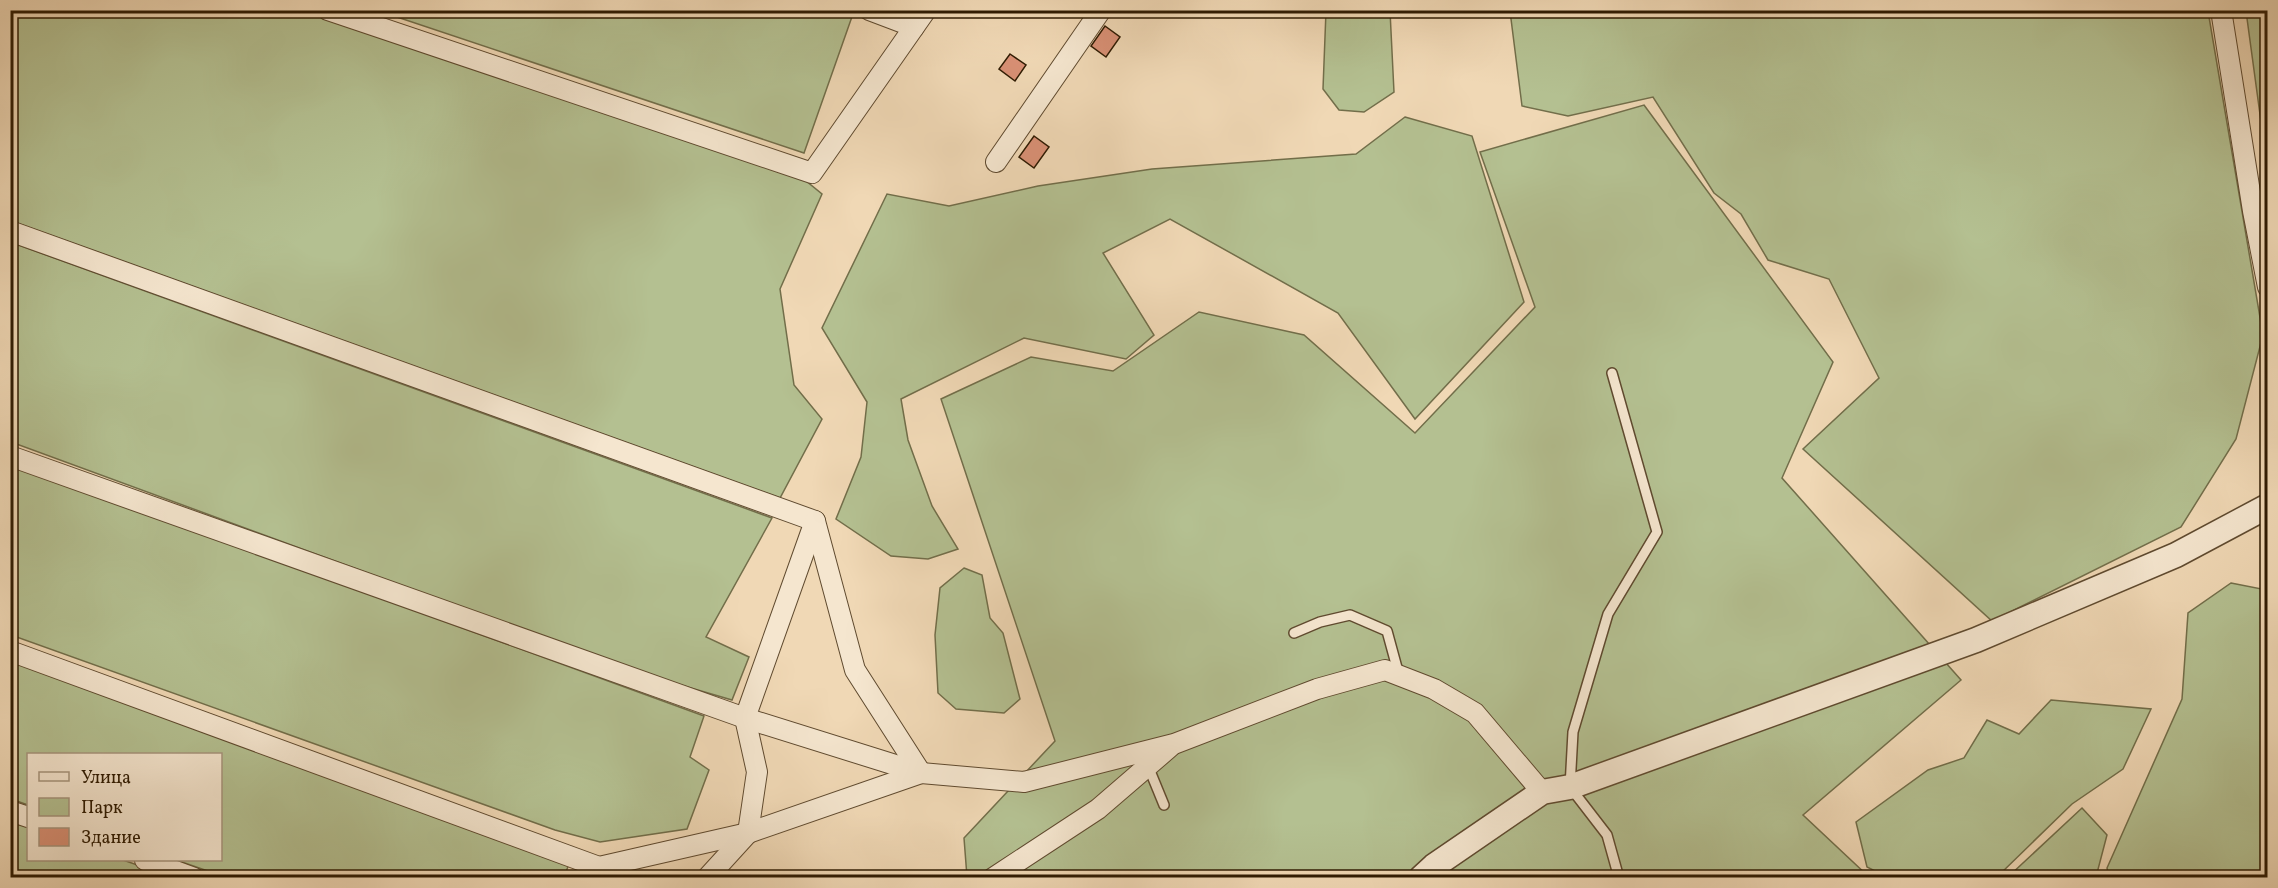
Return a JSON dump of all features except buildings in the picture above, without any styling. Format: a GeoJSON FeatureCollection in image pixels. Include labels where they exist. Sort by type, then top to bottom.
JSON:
{"type":"FeatureCollection","features":[{"type":"Feature","properties":{"kind":"street"},"geometry":{"type":"LineString","coordinates":[[328,10],[812,173],[926,10]]}},
{"type":"Feature","properties":{"kind":"street"},"geometry":{"type":"LineString","coordinates":[[869,10],[914,27]]}},
{"type":"Feature","properties":{"kind":"street"},"geometry":{"type":"LineString","coordinates":[[996,162],[1101,10]]}},
{"type":"Feature","properties":{"kind":"street"},"geometry":{"type":"LineString","coordinates":[[2221,10],[2253,211],[2268,287]]}},
{"type":"Feature","properties":{"kind":"street"},"geometry":{"type":"LineString","coordinates":[[10,231],[816,521]]}},
{"type":"Feature","properties":{"kind":"street"},"geometry":{"type":"LineString","coordinates":[[10,456],[745,718],[921,772],[1024,782],[1174,744],[1317,689],[1385,670],[1434,689],[1475,713],[1542,792]]}},
{"type":"Feature","properties":{"kind":"street"},"geometry":{"type":"LineString","coordinates":[[1421,878],[1434,866],[1542,792],[1570,787],[1976,640],[2176,555],[2268,506]]}},
{"type":"Feature","properties":{"kind":"street"},"geometry":{"type":"LineString","coordinates":[[708,878],[748,833],[757,772],[745,718],[816,521]]}},
{"type":"Feature","properties":{"kind":"street"},"geometry":{"type":"LineString","coordinates":[[816,521],[855,670],[921,772]]}},
{"type":"Feature","properties":{"kind":"street"},"geometry":{"type":"LineString","coordinates":[[10,651],[599,867],[748,833],[921,772]]}},
{"type":"Feature","properties":{"kind":"street"},"geometry":{"type":"LineString","coordinates":[[993,878],[1098,809],[1174,744]]}},
{"type":"Feature","properties":{"kind":"street"},"geometry":{"type":"LineString","coordinates":[[10,811],[27,817]]}},
{"type":"Feature","properties":{"kind":"street"},"geometry":{"type":"LineString","coordinates":[[148,861],[194,878]]}},
{"type":"Feature","properties":{"kind":"lane"},"geometry":{"type":"LineString","coordinates":[[1612,373],[1657,532],[1608,614],[1573,732],[1570,787],[1607,836],[1619,878]]}},
{"type":"Feature","properties":{"kind":"lane"},"geometry":{"type":"LineString","coordinates":[[1294,633],[1320,622],[1350,615],[1387,631],[1399,675]]}},
{"type":"Feature","properties":{"kind":"lane"},"geometry":{"type":"LineString","coordinates":[[1148,766],[1164,805]]}},
{"type":"Feature","properties":{"kind":"green space"},"geometry":{"type":"Polygon","coordinates":[[[10,11],[318,11],[806,181],[822,194],[780,289],[794,385],[822,419],[780,498],[11,221],[10,11]]]}},
{"type":"Feature","properties":{"kind":"green space"},"geometry":{"type":"Polygon","coordinates":[[[379,11],[854,11],[804,153],[379,11]]]}},
{"type":"Feature","properties":{"kind":"green space"},"geometry":{"type":"Polygon","coordinates":[[[1326,11],[1390,11],[1394,92],[1364,112],[1339,110],[1323,89],[1326,11]]]}},
{"type":"Feature","properties":{"kind":"green space"},"geometry":{"type":"Polygon","coordinates":[[[1510,11],[2208,11],[2263,335],[2236,439],[2181,527],[1992,621],[1803,449],[1879,378],[1829,279],[1768,260],[1741,214],[1714,193],[1653,97],[1568,116],[1522,106],[1510,11]]]}},
{"type":"Feature","properties":{"kind":"green space"},"geometry":{"type":"Polygon","coordinates":[[[2246,11],[2267,11],[2267,147],[2264,144],[2246,11]]]}},
{"type":"Feature","properties":{"kind":"green space"},"geometry":{"type":"Polygon","coordinates":[[[1644,105],[1833,362],[1782,478],[1961,680],[1803,815],[1869,877],[967,877],[964,838],[1055,741],[941,399],[1031,357],[1113,371],[1199,312],[1304,335],[1415,433],[1535,307],[1480,152],[1644,105]]]}},
{"type":"Feature","properties":{"kind":"green space"},"geometry":{"type":"Polygon","coordinates":[[[1405,117],[1472,136],[1524,302],[1415,419],[1338,313],[1170,219],[1103,253],[1154,335],[1126,359],[1024,338],[901,399],[908,440],[932,506],[958,549],[928,559],[891,556],[836,519],[861,457],[867,402],[822,328],[887,194],[949,206],[1038,186],[1152,169],[1356,154],[1405,117]]]}},
{"type":"Feature","properties":{"kind":"green space"},"geometry":{"type":"Polygon","coordinates":[[[10,242],[772,518],[706,637],[749,657],[732,700],[643,674],[11,442],[10,242]]]}},
{"type":"Feature","properties":{"kind":"green space"},"geometry":{"type":"Polygon","coordinates":[[[10,463],[704,716],[690,757],[709,770],[687,829],[600,842],[555,830],[11,635],[10,463]]]}},
{"type":"Feature","properties":{"kind":"green space"},"geometry":{"type":"Polygon","coordinates":[[[964,568],[982,575],[990,618],[1003,633],[1020,699],[1004,713],[956,709],[938,693],[935,635],[940,588],[964,568]]]}},
{"type":"Feature","properties":{"kind":"green space"},"geometry":{"type":"Polygon","coordinates":[[[2231,583],[2267,590],[2267,877],[2109,877],[2107,868],[2182,699],[2188,613],[2231,583]]]}},
{"type":"Feature","properties":{"kind":"green space"},"geometry":{"type":"Polygon","coordinates":[[[10,658],[569,864],[564,877],[225,877],[179,861],[222,861],[222,753],[27,753],[27,805],[11,799],[10,658]]]}},
{"type":"Feature","properties":{"kind":"green space"},"geometry":{"type":"Polygon","coordinates":[[[2051,700],[2151,709],[2123,769],[2072,804],[1998,876],[1887,877],[1867,867],[1856,822],[1928,770],[1964,758],[1987,720],[2019,734],[2051,700]]]}},
{"type":"Feature","properties":{"kind":"green space"},"geometry":{"type":"Polygon","coordinates":[[[2082,808],[2107,835],[2096,877],[2008,877],[2082,808]]]}},
{"type":"Feature","properties":{"kind":"green space"},"geometry":{"type":"Polygon","coordinates":[[[10,819],[27,826],[27,861],[126,861],[172,877],[11,877],[10,819]]]}}]}
